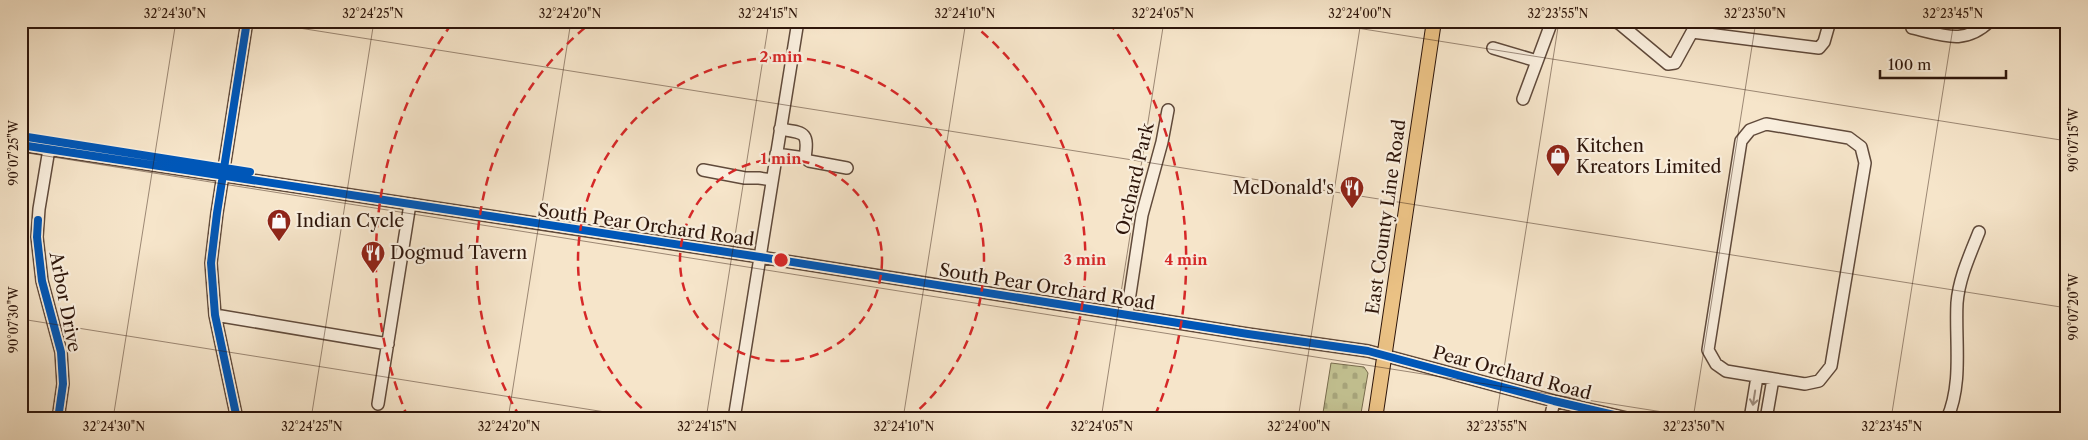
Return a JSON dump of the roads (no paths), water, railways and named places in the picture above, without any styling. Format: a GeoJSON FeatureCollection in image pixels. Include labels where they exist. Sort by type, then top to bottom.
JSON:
{"type":"FeatureCollection","features":[{"type":"Feature","properties":{"kind":"main road","name":"East County Line Road"},"geometry":{"type":"LineString","coordinates":[[1375,419],[1434,21]]}},
{"type":"Feature","properties":{"kind":"street"},"geometry":{"type":"LineString","coordinates":[[237,419],[215,316],[211,256],[247,21]]}},
{"type":"Feature","properties":{"kind":"street"},"geometry":{"type":"LineString","coordinates":[[734,419],[798,21]]}},
{"type":"Feature","properties":{"kind":"street"},"geometry":{"type":"LineString","coordinates":[[1523,99],[1552,21]]}},
{"type":"Feature","properties":{"kind":"street"},"geometry":{"type":"LineString","coordinates":[[1614,21],[1668,64],[1675,63],[1693,27],[1820,48],[1824,42],[1830,21]]}},
{"type":"Feature","properties":{"kind":"street"},"geometry":{"type":"LineString","coordinates":[[1912,28],[1953,38],[1967,37],[1980,31],[1990,21]]}},
{"type":"Feature","properties":{"kind":"street"},"geometry":{"type":"LineString","coordinates":[[1493,48],[1537,61]]}},
{"type":"Feature","properties":{"kind":"street","name":"Orchard Park"},"geometry":{"type":"LineString","coordinates":[[1127,314],[1142,215],[1162,142],[1168,110]]}},
{"type":"Feature","properties":{"kind":"street"},"geometry":{"type":"LineString","coordinates":[[1766,124],[1849,138],[1861,147],[1865,163],[1831,366],[1819,381],[1805,384],[1757,377],[1726,371],[1716,364],[1708,350],[1741,141],[1750,130],[1766,124]]}},
{"type":"Feature","properties":{"kind":"street"},"geometry":{"type":"LineString","coordinates":[[780,129],[801,132],[805,135],[808,142],[805,158]]}},
{"type":"Feature","properties":{"kind":"street","name":"South Pear Orchard Road"},"geometry":{"type":"LineString","coordinates":[[21,145],[760,257],[1248,334],[1368,350],[1385,355]]}},
{"type":"Feature","properties":{"kind":"street","name":"Arbor Drive"},"geometry":{"type":"LineString","coordinates":[[49,149],[39,209],[38,237],[42,281],[61,352],[63,384],[58,419]]}},
{"type":"Feature","properties":{"kind":"street"},"geometry":{"type":"LineString","coordinates":[[776,154],[805,158],[809,161],[847,168]]}},
{"type":"Feature","properties":{"kind":"street"},"geometry":{"type":"LineString","coordinates":[[703,170],[745,178],[772,180]]}},
{"type":"Feature","properties":{"kind":"street"},"geometry":{"type":"LineString","coordinates":[[378,404],[410,204]]}},
{"type":"Feature","properties":{"kind":"street"},"geometry":{"type":"LineString","coordinates":[[1947,419],[1952,409],[1957,368],[1957,302],[1962,276],[1979,232]]}},
{"type":"Feature","properties":{"kind":"street"},"geometry":{"type":"LineString","coordinates":[[215,316],[388,344]]}},
{"type":"Feature","properties":{"kind":"street","name":"Pear Orchard Road"},"geometry":{"type":"LineString","coordinates":[[1385,355],[1554,401],[1631,419]]}},
{"type":"Feature","properties":{"kind":"street"},"geometry":{"type":"LineString","coordinates":[[1750,419],[1757,377]]}},
{"type":"Feature","properties":{"kind":"street"},"geometry":{"type":"LineString","coordinates":[[1766,419],[1773,379]]}},
{"type":"Feature","properties":{"kind":"street"},"geometry":{"type":"LineString","coordinates":[[1550,419],[1554,401]]}},
{"type":"Feature","properties":{"kind":"place","name":"Kitchen Kreators Limited"},"geometry":{"type":"Point","coordinates":[1558,177]}},
{"type":"Feature","properties":{"kind":"place","name":"McDonald's"},"geometry":{"type":"Point","coordinates":[1352,209]}},
{"type":"Feature","properties":{"kind":"place","name":"Indian Cycle"},"geometry":{"type":"Point","coordinates":[279,242]}},
{"type":"Feature","properties":{"kind":"place","name":"Dogmud Tavern"},"geometry":{"type":"Point","coordinates":[373,274]}}]}
